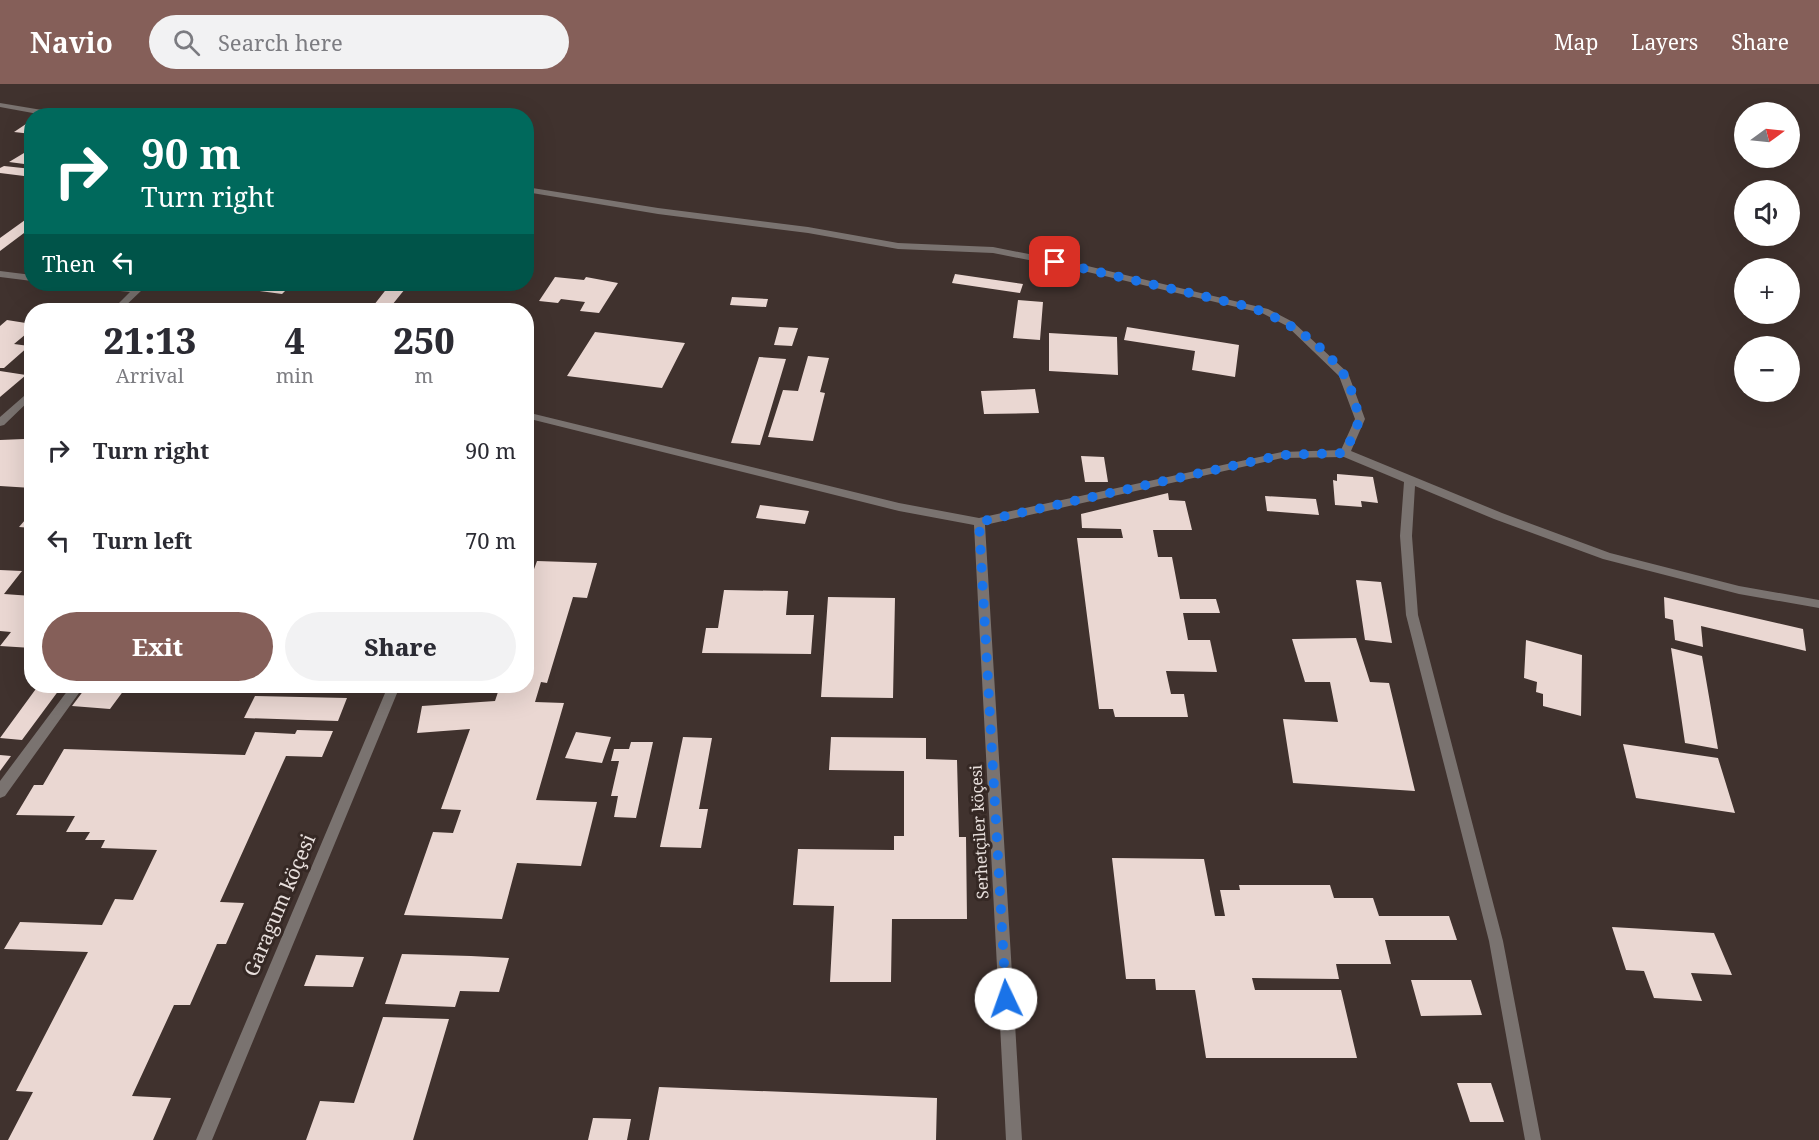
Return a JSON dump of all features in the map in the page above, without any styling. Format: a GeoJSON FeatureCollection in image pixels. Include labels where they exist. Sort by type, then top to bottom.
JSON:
{"type":"FeatureCollection","features":[{"type":"Feature","properties":{"kind":"street"},"geometry":{"type":"LineString","coordinates":[[0,105],[24,109]]}},
{"type":"Feature","properties":{"kind":"street"},"geometry":{"type":"LineString","coordinates":[[534,190],[658,211],[808,230],[898,246],[993,250],[1096,270],[1265,311],[1290,324],[1344,375],[1360,419],[1345,453]]}},
{"type":"Feature","properties":{"kind":"street"},"geometry":{"type":"LineString","coordinates":[[0,274],[24,277]]}},
{"type":"Feature","properties":{"kind":"street"},"geometry":{"type":"LineString","coordinates":[[123,303],[136,291]]}},
{"type":"Feature","properties":{"kind":"street"},"geometry":{"type":"LineString","coordinates":[[0,423],[24,400]]}},
{"type":"Feature","properties":{"kind":"street"},"geometry":{"type":"LineString","coordinates":[[534,417],[899,507],[979,522],[1282,455],[1345,453],[1498,516],[1607,556],[1738,590],[1819,604]]}},
{"type":"Feature","properties":{"kind":"street"},"geometry":{"type":"LineString","coordinates":[[1410,480],[1406,536],[1412,615],[1496,940],[1533,1140]]}},
{"type":"Feature","properties":{"kind":"street","name":"Serhetçiler köçesi"},"geometry":{"type":"LineString","coordinates":[[979,522],[1014,1140]]}},
{"type":"Feature","properties":{"kind":"street"},"geometry":{"type":"LineString","coordinates":[[0,792],[73,693]]}},
{"type":"Feature","properties":{"kind":"street","name":"Garagum köçesi"},"geometry":{"type":"LineString","coordinates":[[204,1140],[391,693]]}},
{"type":"Feature","properties":{"kind":"building"},"geometry":{"type":"Polygon","coordinates":[[[24,125],[24,133],[14,132],[24,125]]]}},
{"type":"Feature","properties":{"kind":"building"},"geometry":{"type":"Polygon","coordinates":[[[24,153],[24,164],[9,162],[24,153]]]}},
{"type":"Feature","properties":{"kind":"building"},"geometry":{"type":"Polygon","coordinates":[[[4,166],[24,168],[24,176],[0,173],[0,168],[4,166]]]}},
{"type":"Feature","properties":{"kind":"building"},"geometry":{"type":"Polygon","coordinates":[[[24,221],[24,233],[0,251],[0,238],[24,221]]]}},
{"type":"Feature","properties":{"kind":"building"},"geometry":{"type":"Polygon","coordinates":[[[955,274],[1023,284],[1020,293],[952,283],[955,274]]]}},
{"type":"Feature","properties":{"kind":"building"},"geometry":{"type":"Polygon","coordinates":[[[555,277],[584,280],[586,277],[618,283],[599,313],[580,311],[585,302],[561,299],[558,303],[539,301],[555,277]]]}},
{"type":"Feature","properties":{"kind":"building"},"geometry":{"type":"Polygon","coordinates":[[[259,291],[285,291],[282,294],[259,291]]]}},
{"type":"Feature","properties":{"kind":"building"},"geometry":{"type":"Polygon","coordinates":[[[385,291],[403,291],[394,303],[375,303],[385,291]]]}},
{"type":"Feature","properties":{"kind":"building"},"geometry":{"type":"Polygon","coordinates":[[[732,297],[768,299],[766,307],[730,305],[732,297]]]}},
{"type":"Feature","properties":{"kind":"building"},"geometry":{"type":"Polygon","coordinates":[[[1018,300],[1043,302],[1040,340],[1013,338],[1018,300]]]}},
{"type":"Feature","properties":{"kind":"building"},"geometry":{"type":"Polygon","coordinates":[[[7,320],[24,323],[24,336],[14,344],[24,345],[24,350],[4,368],[0,368],[0,326],[7,320]]]}},
{"type":"Feature","properties":{"kind":"building"},"geometry":{"type":"Polygon","coordinates":[[[779,327],[798,328],[792,346],[774,345],[779,327]]]}},
{"type":"Feature","properties":{"kind":"building"},"geometry":{"type":"Polygon","coordinates":[[[1127,327],[1239,345],[1235,377],[1192,370],[1195,351],[1124,340],[1127,327]]]}},
{"type":"Feature","properties":{"kind":"building"},"geometry":{"type":"Polygon","coordinates":[[[595,332],[685,343],[662,388],[567,376],[595,332]]]}},
{"type":"Feature","properties":{"kind":"building"},"geometry":{"type":"Polygon","coordinates":[[[1049,333],[1117,337],[1118,375],[1049,371],[1049,333]]]}},
{"type":"Feature","properties":{"kind":"building"},"geometry":{"type":"Polygon","coordinates":[[[808,356],[829,358],[820,392],[825,393],[813,441],[768,437],[783,390],[798,391],[808,356]]]}},
{"type":"Feature","properties":{"kind":"building"},"geometry":{"type":"Polygon","coordinates":[[[759,357],[786,359],[760,445],[731,443],[759,357]]]}},
{"type":"Feature","properties":{"kind":"building"},"geometry":{"type":"Polygon","coordinates":[[[0,371],[24,375],[24,377],[0,397],[0,371]]]}},
{"type":"Feature","properties":{"kind":"building"},"geometry":{"type":"Polygon","coordinates":[[[1035,389],[1039,413],[984,414],[981,391],[1035,389]]]}},
{"type":"Feature","properties":{"kind":"building"},"geometry":{"type":"Polygon","coordinates":[[[24,439],[24,488],[0,486],[0,440],[24,439]]]}},
{"type":"Feature","properties":{"kind":"building"},"geometry":{"type":"Polygon","coordinates":[[[1081,456],[1104,457],[1108,482],[1085,482],[1081,456]]]}},
{"type":"Feature","properties":{"kind":"building"},"geometry":{"type":"Polygon","coordinates":[[[1337,474],[1373,477],[1378,503],[1361,501],[1362,507],[1335,505],[1333,480],[1337,481],[1337,474]]]}},
{"type":"Feature","properties":{"kind":"building"},"geometry":{"type":"Polygon","coordinates":[[[1168,493],[1169,500],[1185,501],[1192,530],[1153,530],[1158,557],[1172,557],[1180,599],[1216,599],[1220,613],[1183,613],[1188,640],[1210,640],[1217,672],[1166,671],[1171,694],[1184,694],[1188,717],[1115,717],[1113,709],[1099,709],[1077,538],[1123,538],[1121,529],[1082,528],[1081,514],[1168,493]]]}},
{"type":"Feature","properties":{"kind":"building"},"geometry":{"type":"Polygon","coordinates":[[[1265,496],[1316,499],[1319,515],[1267,511],[1265,496]]]}},
{"type":"Feature","properties":{"kind":"building"},"geometry":{"type":"Polygon","coordinates":[[[760,505],[809,511],[805,524],[756,518],[760,505]]]}},
{"type":"Feature","properties":{"kind":"building"},"geometry":{"type":"Polygon","coordinates":[[[537,561],[597,563],[587,598],[573,597],[547,683],[541,682],[535,702],[564,703],[536,800],[597,802],[581,866],[517,863],[502,919],[404,915],[433,832],[453,833],[461,810],[441,809],[470,729],[417,733],[422,706],[495,701],[498,693],[534,693],[534,569],[537,561]]]}},
{"type":"Feature","properties":{"kind":"building"},"geometry":{"type":"Polygon","coordinates":[[[0,570],[22,571],[4,594],[24,595],[24,648],[0,646],[11,632],[0,631],[0,570]]]}},
{"type":"Feature","properties":{"kind":"building"},"geometry":{"type":"Polygon","coordinates":[[[1356,580],[1381,582],[1392,643],[1365,640],[1356,580]]]}},
{"type":"Feature","properties":{"kind":"building"},"geometry":{"type":"Polygon","coordinates":[[[724,590],[788,591],[786,615],[814,615],[811,654],[702,653],[706,628],[718,628],[724,590]]]}},
{"type":"Feature","properties":{"kind":"building"},"geometry":{"type":"Polygon","coordinates":[[[828,597],[895,598],[893,698],[821,697],[828,597]]]}},
{"type":"Feature","properties":{"kind":"building"},"geometry":{"type":"Polygon","coordinates":[[[1664,597],[1803,629],[1806,651],[1701,626],[1703,647],[1675,640],[1673,620],[1665,618],[1664,597]]]}},
{"type":"Feature","properties":{"kind":"building"},"geometry":{"type":"Polygon","coordinates":[[[1356,638],[1370,682],[1389,683],[1415,791],[1293,783],[1283,719],[1338,722],[1330,682],[1305,682],[1292,639],[1356,638]]]}},
{"type":"Feature","properties":{"kind":"building"},"geometry":{"type":"Polygon","coordinates":[[[1526,640],[1582,655],[1581,716],[1543,706],[1543,694],[1536,692],[1537,682],[1524,678],[1526,640]]]}},
{"type":"Feature","properties":{"kind":"building"},"geometry":{"type":"Polygon","coordinates":[[[1671,648],[1702,656],[1718,749],[1685,743],[1671,648]]]}},
{"type":"Feature","properties":{"kind":"building"},"geometry":{"type":"Polygon","coordinates":[[[33,693],[57,693],[22,740],[0,738],[33,693]]]}},
{"type":"Feature","properties":{"kind":"building"},"geometry":{"type":"Polygon","coordinates":[[[82,693],[122,693],[110,709],[72,706],[82,693]]]}},
{"type":"Feature","properties":{"kind":"building"},"geometry":{"type":"Polygon","coordinates":[[[255,696],[347,698],[338,721],[244,718],[255,696]]]}},
{"type":"Feature","properties":{"kind":"building"},"geometry":{"type":"Polygon","coordinates":[[[297,730],[333,731],[322,757],[286,756],[220,902],[244,903],[226,944],[217,944],[190,1005],[174,1005],[132,1096],[171,1098],[153,1140],[8,1140],[33,1092],[16,1091],[88,952],[4,949],[20,922],[102,925],[115,899],[133,900],[157,850],[101,848],[105,840],[85,840],[90,832],[66,832],[75,816],[16,815],[34,785],[43,785],[64,749],[245,755],[255,732],[295,734],[297,730]]]}},
{"type":"Feature","properties":{"kind":"building"},"geometry":{"type":"Polygon","coordinates":[[[576,732],[611,737],[602,763],[565,758],[576,732]]]}},
{"type":"Feature","properties":{"kind":"building"},"geometry":{"type":"Polygon","coordinates":[[[683,737],[712,738],[699,809],[708,809],[701,848],[660,847],[683,737]]]}},
{"type":"Feature","properties":{"kind":"building"},"geometry":{"type":"Polygon","coordinates":[[[831,737],[926,738],[926,759],[957,760],[959,837],[966,837],[967,919],[892,919],[891,982],[830,982],[834,906],[793,905],[798,849],[894,850],[894,836],[904,836],[904,771],[829,770],[831,737]]]}},
{"type":"Feature","properties":{"kind":"building"},"geometry":{"type":"Polygon","coordinates":[[[631,742],[653,742],[636,818],[614,817],[618,796],[611,796],[619,761],[611,761],[614,749],[629,749],[631,742]]]}},
{"type":"Feature","properties":{"kind":"building"},"geometry":{"type":"Polygon","coordinates":[[[1623,744],[1718,758],[1735,813],[1636,798],[1623,744]]]}},
{"type":"Feature","properties":{"kind":"building"},"geometry":{"type":"Polygon","coordinates":[[[0,755],[11,756],[0,771],[0,755]]]}},
{"type":"Feature","properties":{"kind":"building"},"geometry":{"type":"Polygon","coordinates":[[[1112,858],[1204,859],[1215,916],[1225,916],[1220,890],[1240,890],[1239,885],[1330,885],[1334,898],[1373,898],[1379,916],[1449,916],[1457,940],[1385,940],[1391,964],[1336,964],[1339,979],[1252,978],[1255,990],[1341,990],[1357,1058],[1206,1058],[1195,990],[1156,990],[1155,979],[1126,979],[1112,858]]]}},
{"type":"Feature","properties":{"kind":"building"},"geometry":{"type":"Polygon","coordinates":[[[1612,927],[1714,933],[1732,975],[1691,973],[1702,1001],[1654,998],[1644,971],[1626,970],[1612,927]]]}},
{"type":"Feature","properties":{"kind":"building"},"geometry":{"type":"Polygon","coordinates":[[[402,954],[509,958],[499,992],[460,991],[455,1007],[385,1004],[402,954]]]}},
{"type":"Feature","properties":{"kind":"building"},"geometry":{"type":"Polygon","coordinates":[[[316,955],[364,957],[353,987],[304,986],[316,955]]]}},
{"type":"Feature","properties":{"kind":"building"},"geometry":{"type":"Polygon","coordinates":[[[1411,980],[1471,980],[1482,1015],[1421,1016],[1411,980]]]}},
{"type":"Feature","properties":{"kind":"building"},"geometry":{"type":"Polygon","coordinates":[[[383,1017],[449,1019],[413,1140],[306,1140],[320,1101],[354,1103],[383,1017]]]}},
{"type":"Feature","properties":{"kind":"building"},"geometry":{"type":"Polygon","coordinates":[[[1457,1083],[1491,1083],[1504,1122],[1470,1122],[1457,1083]]]}},
{"type":"Feature","properties":{"kind":"building"},"geometry":{"type":"Polygon","coordinates":[[[659,1087],[937,1098],[936,1140],[649,1140],[659,1087]]]}},
{"type":"Feature","properties":{"kind":"building"},"geometry":{"type":"Polygon","coordinates":[[[593,1118],[631,1119],[627,1140],[588,1140],[593,1118]]]}},
{"type":"Feature","properties":{"kind":"route"},"geometry":{"type":"LineString","coordinates":[[1006,999],[979,522],[1282,455],[1345,453],[1360,419],[1344,375],[1315,345],[1290,324],[1265,311],[1055,262]]}}]}
